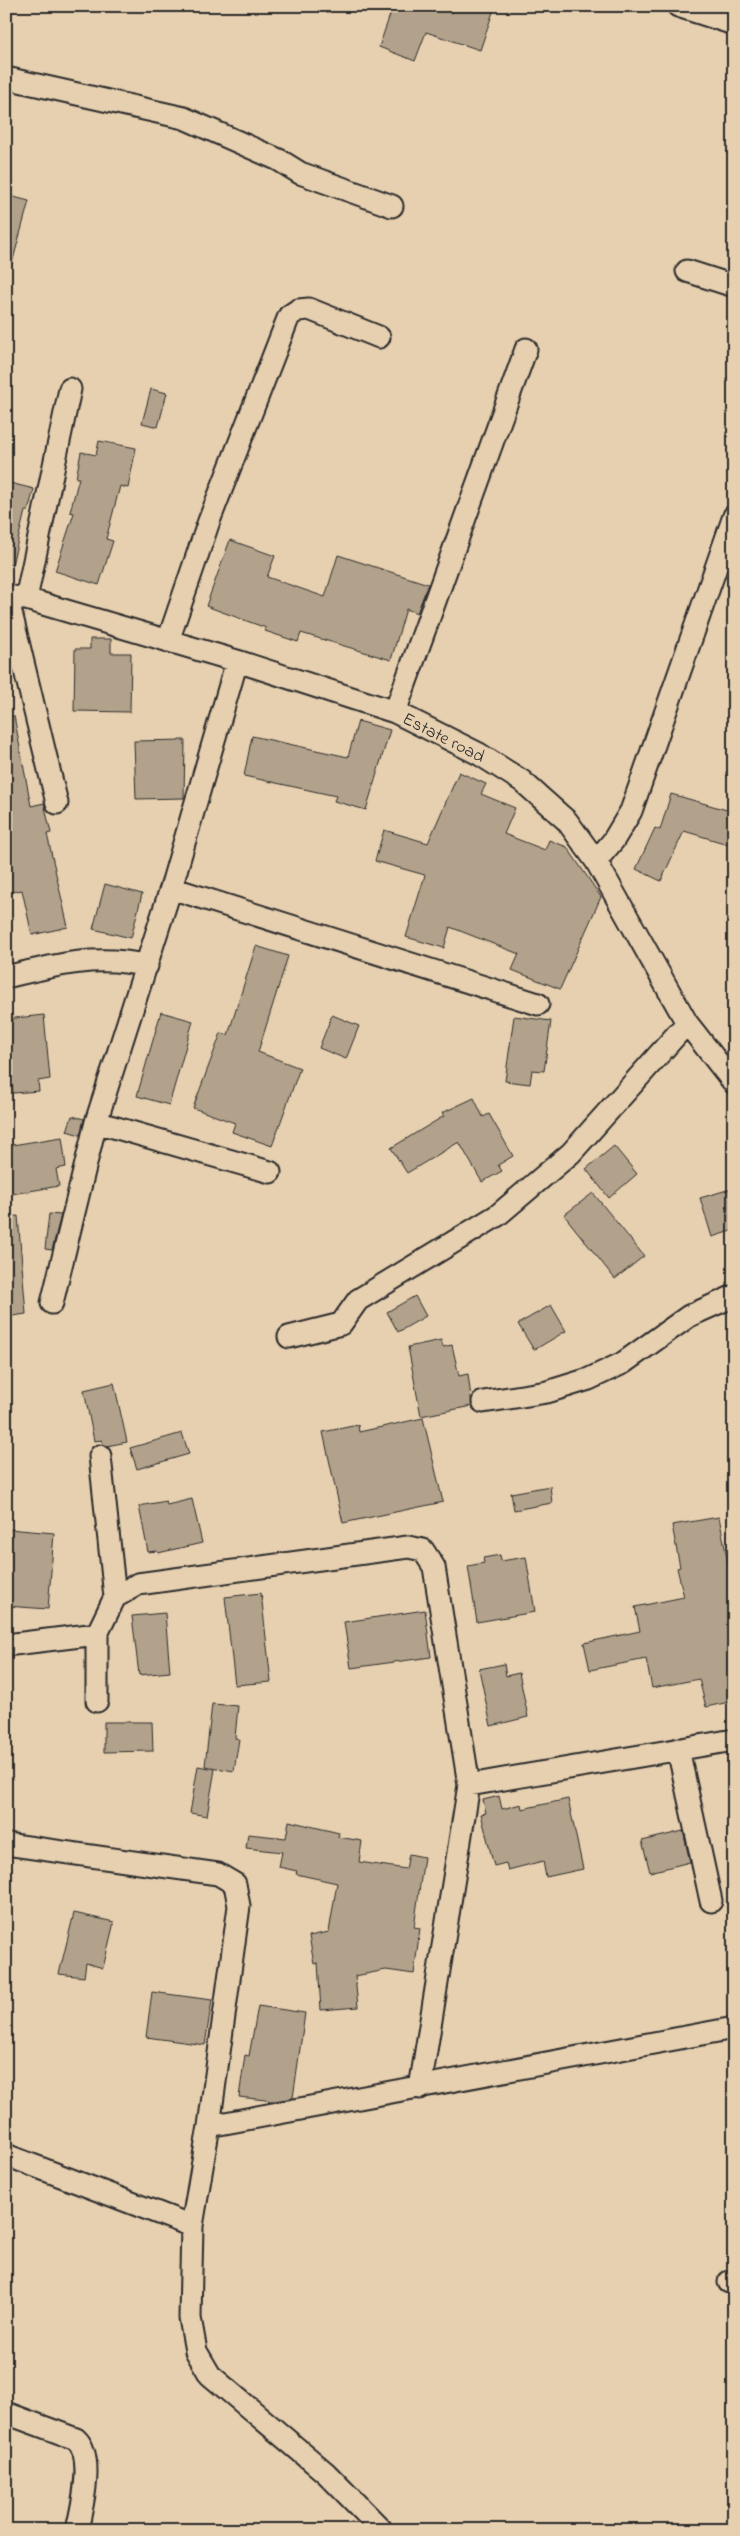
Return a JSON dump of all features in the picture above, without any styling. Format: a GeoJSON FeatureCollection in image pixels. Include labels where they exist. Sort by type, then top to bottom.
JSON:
{"type":"FeatureCollection","features":[{"type":"Feature","properties":{"kind":"street"},"geometry":{"type":"LineString","coordinates":[[678,6],[734,24]]}},
{"type":"Feature","properties":{"kind":"street"},"geometry":{"type":"LineString","coordinates":[[6,78],[184,118],[262,152],[300,174],[392,206]]}},
{"type":"Feature","properties":{"kind":"street"},"geometry":{"type":"LineString","coordinates":[[687,271],[734,286]]}},
{"type":"Feature","properties":{"kind":"street"},"geometry":{"type":"LineString","coordinates":[[168,641],[209,521],[289,316],[298,310],[308,309],[379,337]]}},
{"type":"Feature","properties":{"kind":"street"},"geometry":{"type":"LineString","coordinates":[[395,712],[526,349]]}},
{"type":"Feature","properties":{"kind":"street"},"geometry":{"type":"LineString","coordinates":[[57,803],[13,597],[70,390]]}},
{"type":"Feature","properties":{"kind":"street"},"geometry":{"type":"LineString","coordinates":[[596,861],[613,841],[631,811],[734,516]]}},
{"type":"Feature","properties":{"kind":"street","name":"Estate road"},"geometry":{"type":"LineString","coordinates":[[13,597],[236,661],[395,712],[480,754],[522,781],[567,821],[596,861],[687,1022],[734,1083]]}},
{"type":"Feature","properties":{"kind":"street"},"geometry":{"type":"LineString","coordinates":[[52,1303],[96,1122],[171,888],[236,661]]}},
{"type":"Feature","properties":{"kind":"street"},"geometry":{"type":"LineString","coordinates":[[171,888],[538,1004]]}},
{"type":"Feature","properties":{"kind":"street"},"geometry":{"type":"LineString","coordinates":[[6,977],[73,962],[121,960],[147,966]]}},
{"type":"Feature","properties":{"kind":"street"},"geometry":{"type":"LineString","coordinates":[[289,1337],[341,1324],[358,1300],[498,1215],[571,1153],[687,1022]]}},
{"type":"Feature","properties":{"kind":"street"},"geometry":{"type":"LineString","coordinates":[[96,1122],[270,1172]]}},
{"type":"Feature","properties":{"kind":"street"},"geometry":{"type":"LineString","coordinates":[[483,1402],[547,1392],[589,1379],[623,1363],[689,1316],[734,1296]]}},
{"type":"Feature","properties":{"kind":"street"},"geometry":{"type":"LineString","coordinates":[[97,1701],[97,1634],[115,1597],[100,1456]]}},
{"type":"Feature","properties":{"kind":"street"},"geometry":{"type":"LineString","coordinates":[[115,1597],[138,1584],[408,1547],[423,1550],[434,1567],[469,1785],[420,2088]]}},
{"type":"Feature","properties":{"kind":"street"},"geometry":{"type":"LineString","coordinates":[[6,1645],[97,1634]]}},
{"type":"Feature","properties":{"kind":"street"},"geometry":{"type":"LineString","coordinates":[[469,1785],[734,1740]]}},
{"type":"Feature","properties":{"kind":"street"},"geometry":{"type":"LineString","coordinates":[[678,1749],[711,1901]]}},
{"type":"Feature","properties":{"kind":"street"},"geometry":{"type":"LineString","coordinates":[[6,1844],[218,1874],[235,1884],[240,1906],[209,2126],[192,2226],[190,2318],[196,2351],[210,2375],[326,2473],[382,2530]]}},
{"type":"Feature","properties":{"kind":"street"},"geometry":{"type":"LineString","coordinates":[[209,2126],[734,2028]]}},
{"type":"Feature","properties":{"kind":"street"},"geometry":{"type":"LineString","coordinates":[[6,2154],[192,2226]]}},
{"type":"Feature","properties":{"kind":"street"},"geometry":{"type":"LineString","coordinates":[[6,2413],[80,2443],[85,2457],[84,2496],[78,2530]]}},
{"type":"Feature","properties":{"kind":"building"},"geometry":{"type":"Polygon","coordinates":[[[393,6],[433,6],[452,13],[454,6],[495,6],[480,50],[426,32],[415,61],[379,47],[393,6]]]}},
{"type":"Feature","properties":{"kind":"building"},"geometry":{"type":"Polygon","coordinates":[[[6,195],[29,201],[11,267],[6,266],[6,195]]]}},
{"type":"Feature","properties":{"kind":"building"},"geometry":{"type":"Polygon","coordinates":[[[151,389],[167,393],[158,427],[142,423],[151,389]]]}},
{"type":"Feature","properties":{"kind":"building"},"geometry":{"type":"Polygon","coordinates":[[[99,441],[136,448],[128,488],[120,486],[106,539],[113,541],[99,585],[55,571],[74,513],[70,512],[79,478],[76,478],[81,452],[96,455],[99,441]]]}},
{"type":"Feature","properties":{"kind":"building"},"geometry":{"type":"Polygon","coordinates":[[[6,482],[34,489],[28,511],[25,511],[12,565],[6,564],[6,482]]]}},
{"type":"Feature","properties":{"kind":"building"},"geometry":{"type":"Polygon","coordinates":[[[230,540],[275,556],[267,577],[325,597],[338,555],[428,584],[417,613],[406,609],[391,660],[301,633],[298,642],[265,631],[266,628],[206,606],[230,540]]]}},
{"type":"Feature","properties":{"kind":"building"},"geometry":{"type":"Polygon","coordinates":[[[90,639],[111,639],[111,653],[131,653],[130,712],[74,711],[75,649],[90,649],[90,639]]]}},
{"type":"Feature","properties":{"kind":"building"},"geometry":{"type":"Polygon","coordinates":[[[14,716],[31,806],[44,803],[51,833],[47,834],[68,927],[32,935],[22,890],[6,893],[6,717],[14,716]]]}},
{"type":"Feature","properties":{"kind":"building"},"geometry":{"type":"Polygon","coordinates":[[[358,721],[390,730],[366,810],[334,801],[336,796],[244,776],[252,736],[348,757],[358,721]]]}},
{"type":"Feature","properties":{"kind":"building"},"geometry":{"type":"Polygon","coordinates":[[[185,740],[184,798],[136,799],[134,741],[185,740]]]}},
{"type":"Feature","properties":{"kind":"building"},"geometry":{"type":"Polygon","coordinates":[[[459,772],[486,784],[481,794],[515,808],[504,834],[545,850],[549,840],[567,847],[601,897],[560,989],[512,970],[519,954],[450,927],[444,948],[406,937],[425,875],[375,861],[384,830],[428,843],[459,772]]]}},
{"type":"Feature","properties":{"kind":"building"},"geometry":{"type":"Polygon","coordinates":[[[671,794],[734,812],[734,846],[684,831],[661,881],[636,869],[655,828],[660,830],[671,794]]]}},
{"type":"Feature","properties":{"kind":"building"},"geometry":{"type":"Polygon","coordinates":[[[105,884],[142,894],[131,938],[93,929],[105,884]]]}},
{"type":"Feature","properties":{"kind":"building"},"geometry":{"type":"Polygon","coordinates":[[[256,946],[288,956],[258,1052],[300,1068],[272,1146],[232,1132],[235,1123],[193,1108],[221,1033],[228,1035],[256,946]]]}},
{"type":"Feature","properties":{"kind":"building"},"geometry":{"type":"Polygon","coordinates":[[[161,1012],[193,1021],[169,1105],[137,1096],[161,1012]]]}},
{"type":"Feature","properties":{"kind":"building"},"geometry":{"type":"Polygon","coordinates":[[[44,1015],[50,1079],[38,1081],[39,1091],[13,1093],[12,1083],[6,1084],[6,1019],[44,1015]]]}},
{"type":"Feature","properties":{"kind":"building"},"geometry":{"type":"Polygon","coordinates":[[[332,1015],[359,1026],[346,1059],[319,1048],[332,1015]]]}},
{"type":"Feature","properties":{"kind":"building"},"geometry":{"type":"Polygon","coordinates":[[[514,1016],[551,1021],[544,1071],[532,1070],[530,1084],[505,1081],[514,1016]]]}},
{"type":"Feature","properties":{"kind":"building"},"geometry":{"type":"Polygon","coordinates":[[[474,1098],[483,1117],[489,1114],[513,1156],[498,1165],[502,1171],[482,1182],[459,1142],[407,1173],[391,1148],[444,1116],[442,1113],[474,1098]]]}},
{"type":"Feature","properties":{"kind":"building"},"geometry":{"type":"Polygon","coordinates":[[[72,1116],[84,1119],[80,1135],[67,1131],[72,1116]]]}},
{"type":"Feature","properties":{"kind":"building"},"geometry":{"type":"Polygon","coordinates":[[[62,1137],[66,1167],[56,1169],[59,1186],[6,1195],[6,1146],[62,1137]]]}},
{"type":"Feature","properties":{"kind":"building"},"geometry":{"type":"Polygon","coordinates":[[[614,1146],[637,1174],[609,1198],[586,1169],[614,1146]]]}},
{"type":"Feature","properties":{"kind":"building"},"geometry":{"type":"Polygon","coordinates":[[[734,1188],[734,1230],[712,1237],[700,1198],[734,1188]]]}},
{"type":"Feature","properties":{"kind":"building"},"geometry":{"type":"Polygon","coordinates":[[[593,1193],[644,1256],[615,1279],[564,1215],[593,1193]]]}},
{"type":"Feature","properties":{"kind":"building"},"geometry":{"type":"Polygon","coordinates":[[[49,1214],[61,1215],[52,1250],[45,1249],[49,1214]]]}},
{"type":"Feature","properties":{"kind":"building"},"geometry":{"type":"Polygon","coordinates":[[[18,1216],[26,1314],[6,1317],[6,1217],[18,1216]]]}},
{"type":"Feature","properties":{"kind":"building"},"geometry":{"type":"Polygon","coordinates":[[[415,1296],[426,1316],[398,1332],[387,1312],[415,1296]]]}},
{"type":"Feature","properties":{"kind":"building"},"geometry":{"type":"Polygon","coordinates":[[[551,1305],[566,1331],[534,1350],[518,1324],[551,1305]]]}},
{"type":"Feature","properties":{"kind":"building"},"geometry":{"type":"Polygon","coordinates":[[[441,1340],[443,1347],[452,1345],[459,1376],[468,1374],[472,1406],[421,1416],[408,1347],[441,1340]]]}},
{"type":"Feature","properties":{"kind":"building"},"geometry":{"type":"Polygon","coordinates":[[[114,1383],[127,1442],[107,1446],[103,1444],[102,1440],[94,1441],[84,1390],[114,1383]]]}},
{"type":"Feature","properties":{"kind":"building"},"geometry":{"type":"Polygon","coordinates":[[[423,1418],[443,1502],[343,1523],[323,1432],[358,1425],[359,1432],[423,1418]]]}},
{"type":"Feature","properties":{"kind":"building"},"geometry":{"type":"Polygon","coordinates":[[[182,1433],[189,1454],[137,1469],[130,1448],[182,1433]]]}},
{"type":"Feature","properties":{"kind":"building"},"geometry":{"type":"Polygon","coordinates":[[[550,1486],[552,1503],[514,1510],[511,1493],[550,1486]]]}},
{"type":"Feature","properties":{"kind":"building"},"geometry":{"type":"Polygon","coordinates":[[[192,1499],[202,1543],[158,1553],[157,1551],[148,1552],[139,1506],[166,1501],[167,1505],[192,1499]]]}},
{"type":"Feature","properties":{"kind":"building"},"geometry":{"type":"Polygon","coordinates":[[[719,1517],[734,1599],[734,1701],[706,1707],[699,1679],[652,1688],[646,1659],[590,1670],[584,1643],[640,1631],[635,1607],[684,1597],[677,1568],[680,1567],[672,1525],[719,1517]]]}},
{"type":"Feature","properties":{"kind":"building"},"geometry":{"type":"Polygon","coordinates":[[[8,1529],[54,1533],[48,1609],[6,1606],[8,1529]]]}},
{"type":"Feature","properties":{"kind":"building"},"geometry":{"type":"Polygon","coordinates":[[[500,1555],[501,1561],[526,1557],[535,1612],[477,1622],[468,1566],[484,1563],[483,1558],[500,1555]]]}},
{"type":"Feature","properties":{"kind":"building"},"geometry":{"type":"Polygon","coordinates":[[[261,1593],[271,1682],[235,1685],[225,1597],[261,1593]]]}},
{"type":"Feature","properties":{"kind":"building"},"geometry":{"type":"Polygon","coordinates":[[[425,1610],[431,1657],[351,1668],[344,1622],[425,1610]]]}},
{"type":"Feature","properties":{"kind":"building"},"geometry":{"type":"Polygon","coordinates":[[[165,1613],[170,1672],[139,1675],[132,1616],[165,1613]]]}},
{"type":"Feature","properties":{"kind":"building"},"geometry":{"type":"Polygon","coordinates":[[[504,1664],[506,1676],[519,1673],[528,1717],[491,1726],[479,1669],[504,1664]]]}},
{"type":"Feature","properties":{"kind":"building"},"geometry":{"type":"Polygon","coordinates":[[[212,1704],[238,1706],[235,1738],[239,1739],[234,1771],[205,1766],[212,1704]]]}},
{"type":"Feature","properties":{"kind":"building"},"geometry":{"type":"Polygon","coordinates":[[[104,1722],[152,1722],[153,1751],[104,1752],[104,1722]]]}},
{"type":"Feature","properties":{"kind":"building"},"geometry":{"type":"Polygon","coordinates":[[[198,1766],[215,1769],[207,1816],[190,1813],[198,1766]]]}},
{"type":"Feature","properties":{"kind":"building"},"geometry":{"type":"Polygon","coordinates":[[[499,1796],[502,1809],[521,1804],[522,1809],[568,1799],[583,1869],[546,1877],[543,1861],[508,1870],[506,1863],[494,1866],[481,1814],[486,1813],[483,1800],[499,1796]]]}},
{"type":"Feature","properties":{"kind":"building"},"geometry":{"type":"Polygon","coordinates":[[[289,1821],[339,1833],[338,1837],[362,1841],[359,1862],[406,1869],[409,1854],[424,1857],[414,1927],[420,1928],[414,1974],[386,1970],[355,1976],[358,2007],[321,2010],[318,1963],[314,1964],[309,1936],[329,1932],[337,1883],[296,1874],[297,1871],[279,1867],[282,1852],[246,1848],[248,1834],[286,1838],[289,1821]]]}},
{"type":"Feature","properties":{"kind":"building"},"geometry":{"type":"Polygon","coordinates":[[[683,1831],[690,1862],[650,1872],[642,1841],[683,1831]]]}},
{"type":"Feature","properties":{"kind":"building"},"geometry":{"type":"Polygon","coordinates":[[[74,1913],[114,1922],[103,1968],[86,1963],[84,1977],[59,1974],[74,1913]]]}},
{"type":"Feature","properties":{"kind":"building"},"geometry":{"type":"Polygon","coordinates":[[[152,1992],[212,2000],[205,2045],[146,2037],[152,1992]]]}},
{"type":"Feature","properties":{"kind":"building"},"geometry":{"type":"Polygon","coordinates":[[[258,2006],[305,2013],[293,2098],[274,2101],[239,2097],[245,2055],[249,2056],[258,2006]]]}}]}
